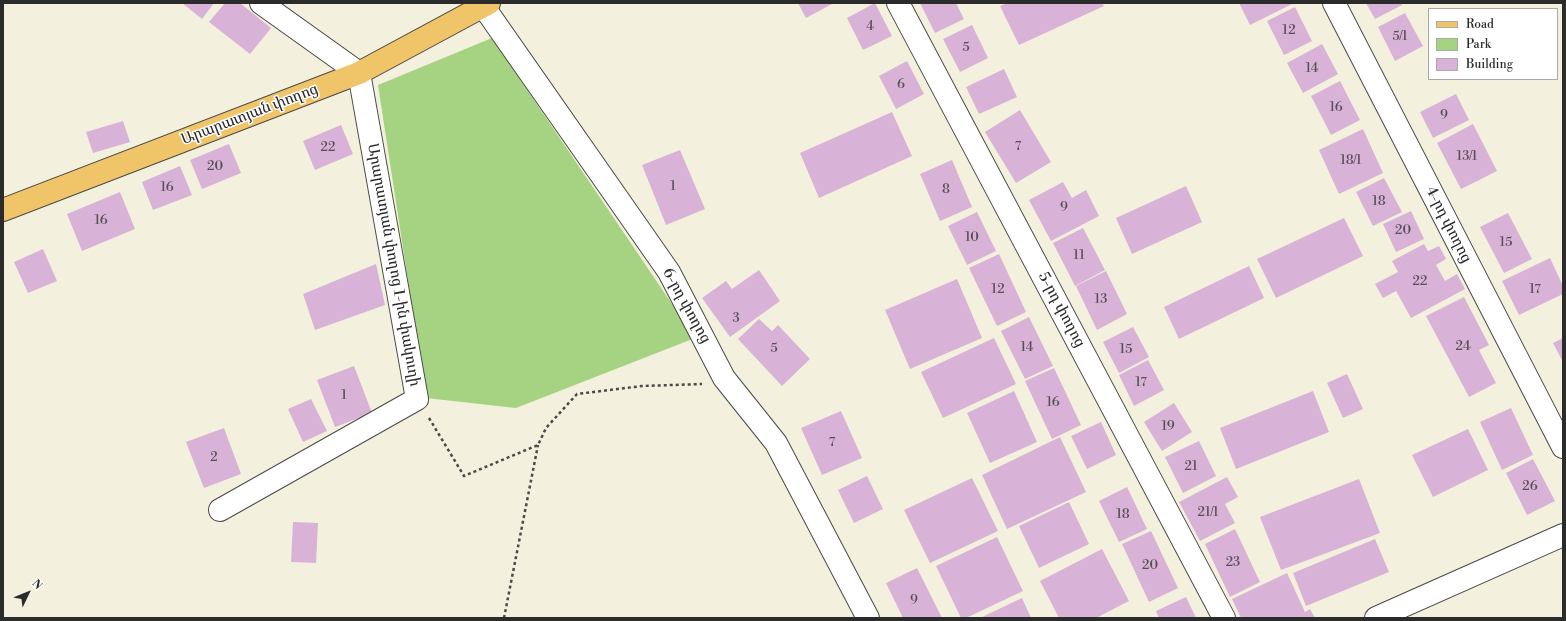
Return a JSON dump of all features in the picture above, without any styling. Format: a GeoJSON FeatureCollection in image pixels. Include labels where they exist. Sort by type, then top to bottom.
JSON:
{"type":"FeatureCollection","features":[{"type":"Feature","properties":{"kind":"main road","name":"Արարատյան փողոց"},"geometry":{"type":"LineString","coordinates":[[3,210],[359,73],[484,4]]}},
{"type":"Feature","properties":{"kind":"street"},"geometry":{"type":"LineString","coordinates":[[261,3],[359,73]]}},
{"type":"Feature","properties":{"kind":"street","name":"5-րդ փողոց"},"geometry":{"type":"LineString","coordinates":[[898,3],[1224,618]]}},
{"type":"Feature","properties":{"kind":"street","name":"4-րդ փողոց"},"geometry":{"type":"LineString","coordinates":[[1334,3],[1563,447]]}},
{"type":"Feature","properties":{"kind":"street","name":"6-րդ փողոց"},"geometry":{"type":"LineString","coordinates":[[484,4],[669,272],[724,378],[776,443],[868,618]]}},
{"type":"Feature","properties":{"kind":"street","name":"Արարատյան փողոց 1-ին փակուղի"},"geometry":{"type":"LineString","coordinates":[[220,510],[417,399],[359,73]]}},
{"type":"Feature","properties":{"kind":"street"},"geometry":{"type":"LineString","coordinates":[[1376,618],[1563,535]]}},
{"type":"Feature","properties":{"kind":"path"},"geometry":{"type":"LineString","coordinates":[[504,618],[538,445],[546,428],[577,394],[642,386],[696,385],[724,378]]}},
{"type":"Feature","properties":{"kind":"path"},"geometry":{"type":"LineString","coordinates":[[417,399],[464,476],[538,445]]}},
{"type":"Feature","properties":{"kind":"green space"},"geometry":{"type":"Polygon","coordinates":[[[492,38],[695,338],[516,408],[426,398],[378,85],[492,38]]]}},
{"type":"Feature","properties":{"kind":"building"},"geometry":{"type":"Polygon","coordinates":[[[182,3],[214,3],[202,19],[182,3]]]}},
{"type":"Feature","properties":{"kind":"building"},"geometry":{"type":"Polygon","coordinates":[[[225,3],[240,3],[271,28],[250,54],[209,22],[225,3]]]}},
{"type":"Feature","properties":{"kind":"building"},"geometry":{"type":"Polygon","coordinates":[[[798,3],[834,3],[806,18],[798,3]]]}},
{"type":"Feature","properties":{"kind":"building"},"geometry":{"type":"Polygon","coordinates":[[[875,3],[892,36],[863,50],[847,18],[875,3]]]}},
{"type":"Feature","properties":{"kind":"building"},"geometry":{"type":"Polygon","coordinates":[[[920,3],[956,3],[964,19],[935,33],[920,3]]]}},
{"type":"Feature","properties":{"kind":"building"},"geometry":{"type":"Polygon","coordinates":[[[1007,3],[1102,3],[1104,6],[1019,45],[1000,6],[1007,3]]]}},
{"type":"Feature","properties":{"kind":"building"},"geometry":{"type":"Polygon","coordinates":[[[1239,3],[1294,3],[1250,25],[1239,3]]]}},
{"type":"Feature","properties":{"kind":"building"},"geometry":{"type":"Polygon","coordinates":[[[1366,3],[1401,3],[1402,5],[1375,19],[1366,3]]]}},
{"type":"Feature","properties":{"kind":"building"},"geometry":{"type":"Polygon","coordinates":[[[1295,7],[1312,41],[1284,55],[1267,21],[1295,7]]]}},
{"type":"Feature","properties":{"kind":"building"},"geometry":{"type":"Polygon","coordinates":[[[1405,13],[1423,46],[1395,61],[1378,27],[1405,13]]]}},
{"type":"Feature","properties":{"kind":"building"},"geometry":{"type":"Polygon","coordinates":[[[972,25],[988,58],[960,72],[943,39],[972,25]]]}},
{"type":"Feature","properties":{"kind":"building"},"geometry":{"type":"Polygon","coordinates":[[[1322,44],[1338,74],[1303,93],[1287,63],[1322,44]]]}},
{"type":"Feature","properties":{"kind":"building"},"geometry":{"type":"Polygon","coordinates":[[[907,61],[924,94],[896,109],[879,76],[907,61]]]}},
{"type":"Feature","properties":{"kind":"building"},"geometry":{"type":"Polygon","coordinates":[[[1004,69],[1017,97],[979,114],[966,87],[1004,69]]]}},
{"type":"Feature","properties":{"kind":"building"},"geometry":{"type":"Polygon","coordinates":[[[1340,81],[1360,120],[1331,135],[1311,96],[1340,81]]]}},
{"type":"Feature","properties":{"kind":"building"},"geometry":{"type":"Polygon","coordinates":[[[1456,94],[1469,120],[1433,138],[1420,112],[1456,94]]]}},
{"type":"Feature","properties":{"kind":"building"},"geometry":{"type":"Polygon","coordinates":[[[1020,110],[1051,162],[1016,183],[985,132],[1020,110]]]}},
{"type":"Feature","properties":{"kind":"building"},"geometry":{"type":"Polygon","coordinates":[[[892,112],[912,156],[819,198],[800,153],[892,112]]]}},
{"type":"Feature","properties":{"kind":"building"},"geometry":{"type":"Polygon","coordinates":[[[123,121],[130,142],[93,153],[86,132],[123,121]]]}},
{"type":"Feature","properties":{"kind":"building"},"geometry":{"type":"Polygon","coordinates":[[[1473,124],[1497,171],[1461,189],[1437,143],[1473,124]]]}},
{"type":"Feature","properties":{"kind":"building"},"geometry":{"type":"Polygon","coordinates":[[[341,125],[353,154],[315,170],[303,141],[341,125]]]}},
{"type":"Feature","properties":{"kind":"building"},"geometry":{"type":"Polygon","coordinates":[[[1363,129],[1383,173],[1339,194],[1319,150],[1363,129]]]}},
{"type":"Feature","properties":{"kind":"building"},"geometry":{"type":"Polygon","coordinates":[[[229,144],[241,173],[202,189],[190,160],[229,144]]]}},
{"type":"Feature","properties":{"kind":"building"},"geometry":{"type":"Polygon","coordinates":[[[680,150],[705,209],[666,225],[642,165],[680,150]]]}},
{"type":"Feature","properties":{"kind":"building"},"geometry":{"type":"Polygon","coordinates":[[[952,160],[972,207],[940,221],[920,174],[952,160]]]}},
{"type":"Feature","properties":{"kind":"building"},"geometry":{"type":"Polygon","coordinates":[[[180,166],[192,195],[153,210],[142,182],[180,166]]]}},
{"type":"Feature","properties":{"kind":"building"},"geometry":{"type":"Polygon","coordinates":[[[1384,178],[1402,212],[1373,226],[1356,192],[1384,178]]]}},
{"type":"Feature","properties":{"kind":"building"},"geometry":{"type":"Polygon","coordinates":[[[1063,182],[1072,198],[1086,190],[1099,216],[1051,241],[1029,200],[1063,182]]]}},
{"type":"Feature","properties":{"kind":"building"},"geometry":{"type":"Polygon","coordinates":[[[1186,186],[1202,222],[1132,254],[1116,218],[1186,186]]]}},
{"type":"Feature","properties":{"kind":"building"},"geometry":{"type":"Polygon","coordinates":[[[120,192],[135,229],[82,251],[67,214],[120,192]]]}},
{"type":"Feature","properties":{"kind":"building"},"geometry":{"type":"Polygon","coordinates":[[[1411,211],[1424,239],[1396,252],[1383,224],[1411,211]]]}},
{"type":"Feature","properties":{"kind":"building"},"geometry":{"type":"Polygon","coordinates":[[[977,212],[996,251],[967,265],[948,226],[977,212]]]}},
{"type":"Feature","properties":{"kind":"building"},"geometry":{"type":"Polygon","coordinates":[[[1508,213],[1532,259],[1504,273],[1480,227],[1508,213]]]}},
{"type":"Feature","properties":{"kind":"building"},"geometry":{"type":"Polygon","coordinates":[[[1344,218],[1363,256],[1276,298],[1257,259],[1344,218]]]}},
{"type":"Feature","properties":{"kind":"building"},"geometry":{"type":"Polygon","coordinates":[[[1083,228],[1105,270],[1075,286],[1053,243],[1083,228]]]}},
{"type":"Feature","properties":{"kind":"building"},"geometry":{"type":"Polygon","coordinates":[[[1424,244],[1428,251],[1439,246],[1446,259],[1436,265],[1445,281],[1457,274],[1465,289],[1411,318],[1396,291],[1383,298],[1375,284],[1398,272],[1392,261],[1424,244]]]}},
{"type":"Feature","properties":{"kind":"building"},"geometry":{"type":"Polygon","coordinates":[[[43,249],[57,281],[28,293],[14,262],[43,249]]]}},
{"type":"Feature","properties":{"kind":"building"},"geometry":{"type":"Polygon","coordinates":[[[999,254],[1026,312],[997,326],[969,268],[999,254]]]}},
{"type":"Feature","properties":{"kind":"building"},"geometry":{"type":"Polygon","coordinates":[[[1550,258],[1563,286],[1563,294],[1519,315],[1502,281],[1550,258]]]}},
{"type":"Feature","properties":{"kind":"building"},"geometry":{"type":"Polygon","coordinates":[[[376,264],[385,305],[315,330],[303,294],[376,264]]]}},
{"type":"Feature","properties":{"kind":"building"},"geometry":{"type":"Polygon","coordinates":[[[1249,266],[1264,298],[1179,339],[1164,307],[1249,266]]]}},
{"type":"Feature","properties":{"kind":"building"},"geometry":{"type":"Polygon","coordinates":[[[759,270],[780,301],[730,337],[702,298],[726,281],[732,289],[759,270]]]}},
{"type":"Feature","properties":{"kind":"building"},"geometry":{"type":"Polygon","coordinates":[[[1106,271],[1127,314],[1097,330],[1076,286],[1106,271]]]}},
{"type":"Feature","properties":{"kind":"building"},"geometry":{"type":"Polygon","coordinates":[[[957,279],[982,338],[910,369],[885,310],[957,279]]]}},
{"type":"Feature","properties":{"kind":"building"},"geometry":{"type":"Polygon","coordinates":[[[1464,297],[1489,345],[1479,350],[1496,383],[1469,397],[1426,316],[1464,297]]]}},
{"type":"Feature","properties":{"kind":"building"},"geometry":{"type":"Polygon","coordinates":[[[1029,317],[1053,366],[1025,379],[1001,331],[1029,317]]]}},
{"type":"Feature","properties":{"kind":"building"},"geometry":{"type":"Polygon","coordinates":[[[759,319],[772,331],[778,325],[810,359],[782,386],[738,339],[759,319]]]}},
{"type":"Feature","properties":{"kind":"building"},"geometry":{"type":"Polygon","coordinates":[[[1133,327],[1149,357],[1119,373],[1103,342],[1133,327]]]}},
{"type":"Feature","properties":{"kind":"building"},"geometry":{"type":"Polygon","coordinates":[[[994,338],[1016,384],[943,418],[921,372],[994,338]]]}},
{"type":"Feature","properties":{"kind":"building"},"geometry":{"type":"Polygon","coordinates":[[[1563,338],[1563,362],[1553,343],[1563,338]]]}},
{"type":"Feature","properties":{"kind":"building"},"geometry":{"type":"Polygon","coordinates":[[[1148,360],[1164,390],[1134,406],[1119,375],[1148,360]]]}},
{"type":"Feature","properties":{"kind":"building"},"geometry":{"type":"Polygon","coordinates":[[[354,366],[372,413],[335,427],[317,380],[354,366]]]}},
{"type":"Feature","properties":{"kind":"building"},"geometry":{"type":"Polygon","coordinates":[[[1054,368],[1081,425],[1052,439],[1025,381],[1054,368]]]}},
{"type":"Feature","properties":{"kind":"building"},"geometry":{"type":"Polygon","coordinates":[[[1347,374],[1363,409],[1343,418],[1327,383],[1347,374]]]}},
{"type":"Feature","properties":{"kind":"building"},"geometry":{"type":"Polygon","coordinates":[[[1014,391],[1037,442],[990,463],[967,413],[1014,391]]]}},
{"type":"Feature","properties":{"kind":"building"},"geometry":{"type":"Polygon","coordinates":[[[1313,391],[1329,432],[1236,469],[1220,428],[1313,391]]]}},
{"type":"Feature","properties":{"kind":"building"},"geometry":{"type":"Polygon","coordinates":[[[311,399],[327,431],[303,442],[288,409],[311,399]]]}},
{"type":"Feature","properties":{"kind":"building"},"geometry":{"type":"Polygon","coordinates":[[[1174,403],[1192,432],[1162,451],[1144,422],[1174,403]]]}},
{"type":"Feature","properties":{"kind":"building"},"geometry":{"type":"Polygon","coordinates":[[[1511,408],[1533,455],[1502,470],[1480,422],[1511,408]]]}},
{"type":"Feature","properties":{"kind":"building"},"geometry":{"type":"Polygon","coordinates":[[[841,411],[862,458],[822,475],[801,428],[841,411]]]}},
{"type":"Feature","properties":{"kind":"building"},"geometry":{"type":"Polygon","coordinates":[[[1101,422],[1116,455],[1087,469],[1071,436],[1101,422]]]}},
{"type":"Feature","properties":{"kind":"building"},"geometry":{"type":"Polygon","coordinates":[[[224,428],[241,474],[204,488],[186,442],[224,428]]]}},
{"type":"Feature","properties":{"kind":"building"},"geometry":{"type":"Polygon","coordinates":[[[1468,429],[1488,470],[1433,497],[1412,455],[1468,429]]]}},
{"type":"Feature","properties":{"kind":"building"},"geometry":{"type":"Polygon","coordinates":[[[1060,437],[1086,492],[1007,529],[982,475],[1060,437]]]}},
{"type":"Feature","properties":{"kind":"building"},"geometry":{"type":"Polygon","coordinates":[[[1199,441],[1216,476],[1183,493],[1165,457],[1199,441]]]}},
{"type":"Feature","properties":{"kind":"building"},"geometry":{"type":"Polygon","coordinates":[[[1533,459],[1555,501],[1527,515],[1506,473],[1533,459]]]}},
{"type":"Feature","properties":{"kind":"building"},"geometry":{"type":"Polygon","coordinates":[[[867,476],[883,509],[854,523],[838,490],[867,476]]]}},
{"type":"Feature","properties":{"kind":"building"},"geometry":{"type":"Polygon","coordinates":[[[1227,477],[1238,497],[1225,504],[1235,523],[1200,541],[1179,502],[1227,477]]]}},
{"type":"Feature","properties":{"kind":"building"},"geometry":{"type":"Polygon","coordinates":[[[972,478],[998,531],[930,563],[904,510],[972,478]]]}},
{"type":"Feature","properties":{"kind":"building"},"geometry":{"type":"Polygon","coordinates":[[[1359,479],[1380,533],[1281,570],[1260,517],[1359,479]]]}},
{"type":"Feature","properties":{"kind":"building"},"geometry":{"type":"Polygon","coordinates":[[[1127,487],[1147,529],[1119,542],[1099,501],[1127,487]]]}},
{"type":"Feature","properties":{"kind":"building"},"geometry":{"type":"Polygon","coordinates":[[[1069,502],[1089,544],[1039,568],[1019,526],[1069,502]]]}},
{"type":"Feature","properties":{"kind":"building"},"geometry":{"type":"Polygon","coordinates":[[[293,522],[318,523],[316,563],[291,562],[293,522]]]}},
{"type":"Feature","properties":{"kind":"building"},"geometry":{"type":"Polygon","coordinates":[[[1235,529],[1260,582],[1230,597],[1205,544],[1235,529]]]}},
{"type":"Feature","properties":{"kind":"building"},"geometry":{"type":"Polygon","coordinates":[[[1151,531],[1178,588],[1149,602],[1122,544],[1151,531]]]}},
{"type":"Feature","properties":{"kind":"building"},"geometry":{"type":"Polygon","coordinates":[[[997,537],[1023,591],[966,618],[961,618],[936,566],[997,537]]]}},
{"type":"Feature","properties":{"kind":"building"},"geometry":{"type":"Polygon","coordinates":[[[1375,539],[1389,572],[1306,606],[1293,573],[1375,539]]]}},
{"type":"Feature","properties":{"kind":"building"},"geometry":{"type":"Polygon","coordinates":[[[1102,549],[1129,601],[1096,618],[1059,618],[1040,581],[1102,549]]]}},
{"type":"Feature","properties":{"kind":"building"},"geometry":{"type":"Polygon","coordinates":[[[917,568],[942,618],[903,618],[886,583],[917,568]]]}},
{"type":"Feature","properties":{"kind":"building"},"geometry":{"type":"Polygon","coordinates":[[[1287,573],[1305,612],[1310,609],[1315,618],[1241,618],[1232,599],[1287,573]]]}},
{"type":"Feature","properties":{"kind":"building"},"geometry":{"type":"Polygon","coordinates":[[[1186,597],[1196,618],[1159,618],[1156,611],[1186,597]]]}},
{"type":"Feature","properties":{"kind":"building"},"geometry":{"type":"Polygon","coordinates":[[[1022,598],[1031,618],[980,618],[1022,598]]]}}]}
